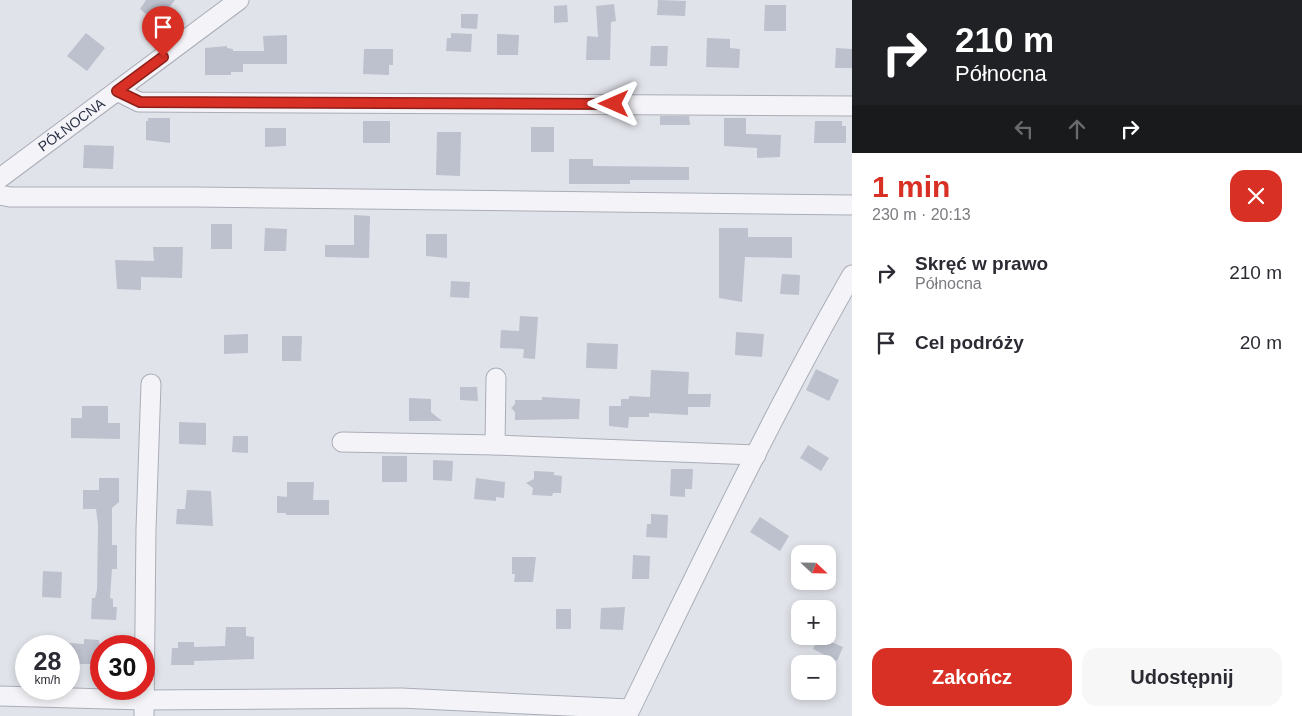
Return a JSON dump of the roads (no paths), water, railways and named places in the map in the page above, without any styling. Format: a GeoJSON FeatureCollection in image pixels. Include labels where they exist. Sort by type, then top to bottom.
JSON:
{"type":"FeatureCollection","features":[{"type":"Feature","properties":{"kind":"street","name":"PÓŁNOCNA"},"geometry":{"type":"LineString","coordinates":[[0,178],[239,0]]}},
{"type":"Feature","properties":{"kind":"street"},"geometry":{"type":"LineString","coordinates":[[117,91],[140,102],[852,106]]}},
{"type":"Feature","properties":{"kind":"street"},"geometry":{"type":"LineString","coordinates":[[0,195],[10,197],[195,197],[852,205]]}},
{"type":"Feature","properties":{"kind":"street"},"geometry":{"type":"LineString","coordinates":[[0,696],[144,708],[401,698],[628,712],[756,455],[814,342],[852,275]]}},
{"type":"Feature","properties":{"kind":"street"},"geometry":{"type":"LineString","coordinates":[[495,445],[496,378]]}},
{"type":"Feature","properties":{"kind":"street"},"geometry":{"type":"LineString","coordinates":[[144,708],[151,384]]}},
{"type":"Feature","properties":{"kind":"street"},"geometry":{"type":"LineString","coordinates":[[342,442],[495,445],[756,455]]}}]}
